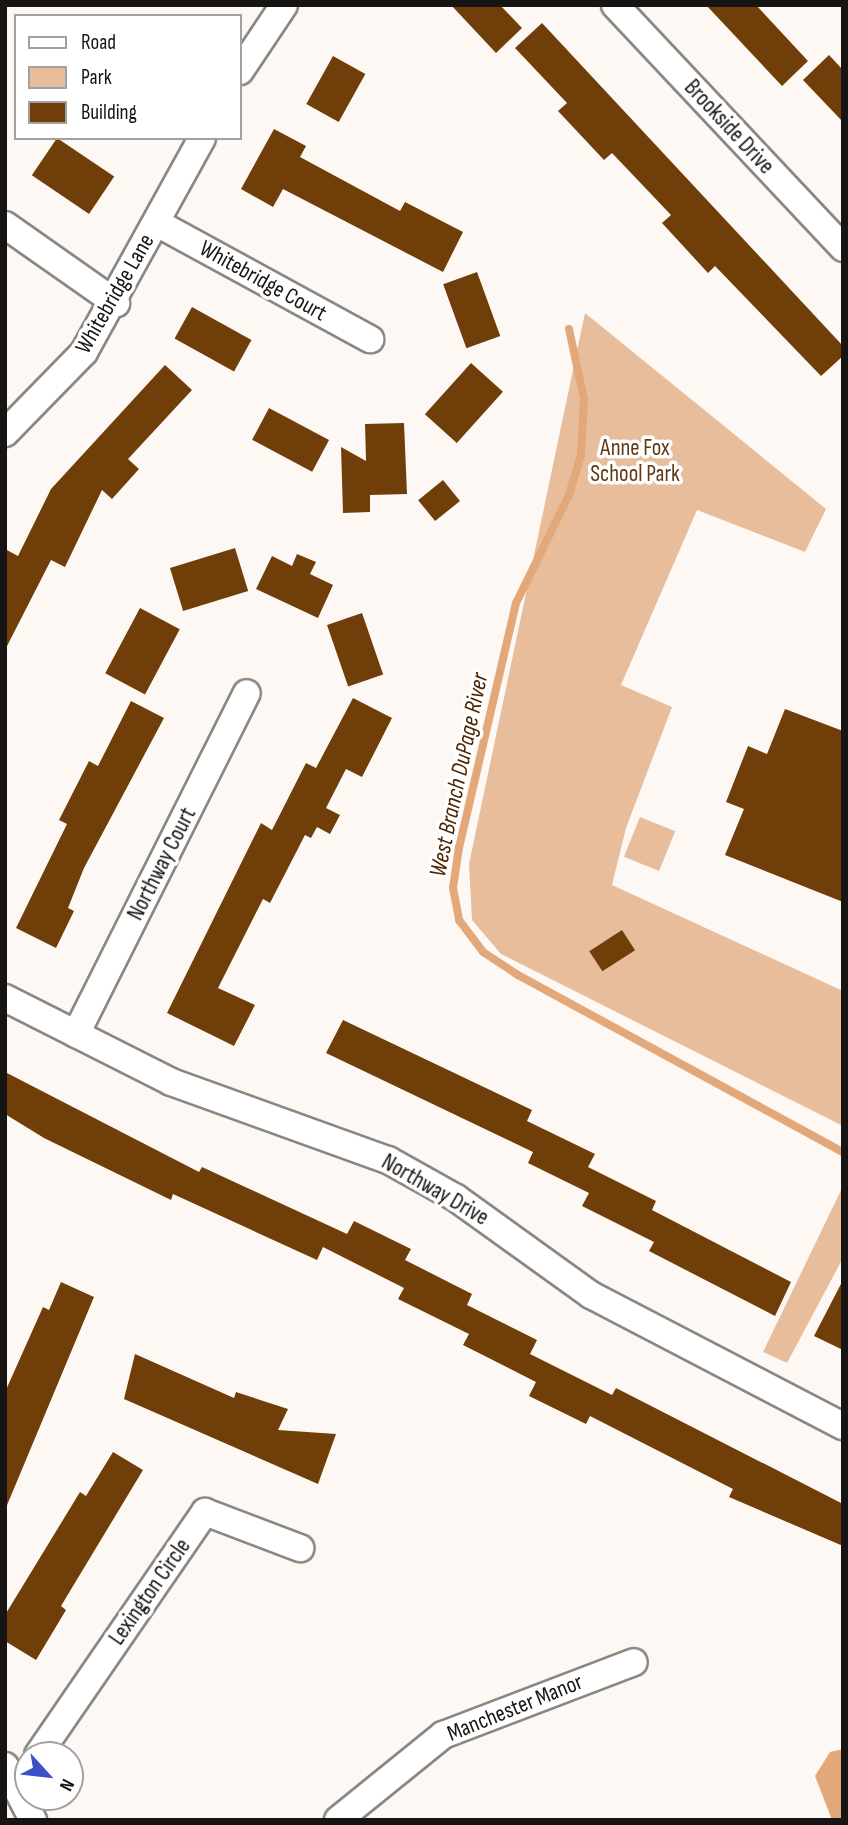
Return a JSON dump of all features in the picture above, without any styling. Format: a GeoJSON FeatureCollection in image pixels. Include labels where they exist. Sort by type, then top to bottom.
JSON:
{"type":"FeatureCollection","features":[{"type":"Feature","properties":{"kind":"street"},"geometry":{"type":"LineString","coordinates":[[242,68],[284,5]]}},
{"type":"Feature","properties":{"kind":"street","name":"Brookside Drive"},"geometry":{"type":"LineString","coordinates":[[615,5],[843,248]]}},
{"type":"Feature","properties":{"kind":"street","name":"Whitebridge Lane"},"geometry":{"type":"LineString","coordinates":[[5,433],[83,352],[116,303],[201,140]]}},
{"type":"Feature","properties":{"kind":"street","name":"Whitebridge Court"},"geometry":{"type":"LineString","coordinates":[[157,223],[370,339]]}},
{"type":"Feature","properties":{"kind":"street"},"geometry":{"type":"LineString","coordinates":[[5,225],[116,303]]}},
{"type":"Feature","properties":{"kind":"street","name":"Northway Court"},"geometry":{"type":"LineString","coordinates":[[76,1034],[247,693]]}},
{"type":"Feature","properties":{"kind":"street","name":"Northway Drive"},"geometry":{"type":"LineString","coordinates":[[5,998],[200,1094],[388,1160],[468,1205],[591,1295],[843,1426]]}},
{"type":"Feature","properties":{"kind":"street","name":"Lexington Circle"},"geometry":{"type":"LineString","coordinates":[[47,1741],[205,1512],[300,1548]]}},
{"type":"Feature","properties":{"kind":"street","name":"Manchester Manor"},"geometry":{"type":"LineString","coordinates":[[338,1820],[443,1735],[635,1662]]}},
{"type":"Feature","properties":{"kind":"green space","name":"Anne Fox School Park"},"geometry":{"type":"Polygon","coordinates":[[[585,313],[826,509],[805,552],[697,510],[621,685],[672,707],[626,828],[612,885],[843,991],[843,1126],[501,954],[472,920],[469,864],[585,313]]]}},
{"type":"Feature","properties":{"kind":"green space"},"geometry":{"type":"Polygon","coordinates":[[[640,817],[675,831],[659,871],[624,857],[640,817]]]}},
{"type":"Feature","properties":{"kind":"green space"},"geometry":{"type":"Polygon","coordinates":[[[843,1186],[843,1258],[787,1363],[763,1352],[843,1186]]]}},
{"type":"Feature","properties":{"kind":"shaded area"},"geometry":{"type":"Polygon","coordinates":[[[843,1749],[843,1820],[832,1820],[815,1776],[830,1752],[843,1749]]]}},
{"type":"Feature","properties":{"kind":"building"},"geometry":{"type":"Polygon","coordinates":[[[451,5],[500,5],[522,28],[496,53],[451,5]]]}},
{"type":"Feature","properties":{"kind":"building"},"geometry":{"type":"Polygon","coordinates":[[[706,5],[756,5],[808,61],[782,86],[706,5]]]}},
{"type":"Feature","properties":{"kind":"building"},"geometry":{"type":"Polygon","coordinates":[[[542,23],[843,346],[843,356],[821,376],[715,266],[708,273],[662,223],[671,215],[612,153],[604,160],[558,111],[567,103],[515,48],[542,23]]]}},
{"type":"Feature","properties":{"kind":"building"},"geometry":{"type":"Polygon","coordinates":[[[829,55],[843,70],[843,122],[803,80],[829,55]]]}},
{"type":"Feature","properties":{"kind":"building"},"geometry":{"type":"Polygon","coordinates":[[[333,56],[365,74],[339,122],[306,104],[333,56]]]}},
{"type":"Feature","properties":{"kind":"building"},"geometry":{"type":"Polygon","coordinates":[[[274,129],[306,146],[300,157],[400,211],[405,202],[463,232],[443,272],[283,189],[273,207],[241,189],[274,129]]]}},
{"type":"Feature","properties":{"kind":"building"},"geometry":{"type":"Polygon","coordinates":[[[56,140],[60,140],[114,177],[89,214],[32,175],[56,140]]]}},
{"type":"Feature","properties":{"kind":"building"},"geometry":{"type":"Polygon","coordinates":[[[477,272],[500,336],[466,348],[443,284],[477,272]]]}},
{"type":"Feature","properties":{"kind":"building"},"geometry":{"type":"Polygon","coordinates":[[[192,307],[251,340],[234,371],[175,338],[192,307]]]}},
{"type":"Feature","properties":{"kind":"building"},"geometry":{"type":"Polygon","coordinates":[[[471,363],[503,392],[457,443],[425,414],[471,363]]]}},
{"type":"Feature","properties":{"kind":"building"},"geometry":{"type":"Polygon","coordinates":[[[165,365],[192,390],[128,459],[139,469],[112,499],[102,490],[65,567],[51,560],[5,650],[5,549],[18,556],[51,489],[165,365]]]}},
{"type":"Feature","properties":{"kind":"building"},"geometry":{"type":"Polygon","coordinates":[[[269,408],[329,440],[312,472],[252,440],[269,408]]]}},
{"type":"Feature","properties":{"kind":"building"},"geometry":{"type":"Polygon","coordinates":[[[404,423],[407,494],[370,495],[370,512],[343,513],[341,447],[366,461],[365,424],[404,423]]]}},
{"type":"Feature","properties":{"kind":"building"},"geometry":{"type":"Polygon","coordinates":[[[443,480],[460,501],[435,521],[418,500],[443,480]]]}},
{"type":"Feature","properties":{"kind":"building"},"geometry":{"type":"Polygon","coordinates":[[[235,548],[248,591],[183,611],[170,568],[235,548]]]}},
{"type":"Feature","properties":{"kind":"building"},"geometry":{"type":"Polygon","coordinates":[[[297,554],[316,562],[310,574],[333,585],[318,618],[256,589],[272,556],[292,566],[297,554]]]}},
{"type":"Feature","properties":{"kind":"building"},"geometry":{"type":"Polygon","coordinates":[[[140,608],[180,629],[145,694],[105,673],[140,608]]]}},
{"type":"Feature","properties":{"kind":"building"},"geometry":{"type":"Polygon","coordinates":[[[362,613],[383,674],[348,687],[327,625],[362,613]]]}},
{"type":"Feature","properties":{"kind":"building"},"geometry":{"type":"Polygon","coordinates":[[[353,698],[392,718],[362,777],[346,769],[326,808],[340,815],[330,834],[317,827],[311,838],[305,835],[270,903],[263,899],[218,988],[255,1005],[234,1046],[167,1013],[261,823],[272,830],[306,763],[316,768],[353,698]]]}},
{"type":"Feature","properties":{"kind":"building"},"geometry":{"type":"Polygon","coordinates":[[[131,701],[164,718],[84,868],[68,908],[74,911],[56,948],[16,928],[67,824],[59,820],[89,761],[98,766],[131,701]]]}},
{"type":"Feature","properties":{"kind":"building"},"geometry":{"type":"Polygon","coordinates":[[[785,709],[843,731],[843,902],[725,855],[744,809],[726,802],[748,746],[767,754],[785,709]]]}},
{"type":"Feature","properties":{"kind":"building"},"geometry":{"type":"Polygon","coordinates":[[[622,930],[635,950],[602,971],[589,951],[622,930]]]}},
{"type":"Feature","properties":{"kind":"building"},"geometry":{"type":"Polygon","coordinates":[[[343,1020],[532,1110],[527,1121],[595,1154],[588,1167],[656,1201],[652,1210],[791,1282],[775,1316],[649,1251],[654,1242],[582,1206],[589,1193],[528,1163],[533,1152],[326,1053],[343,1020]]]}},
{"type":"Feature","properties":{"kind":"building"},"geometry":{"type":"Polygon","coordinates":[[[5,1072],[199,1172],[202,1167],[347,1234],[354,1221],[411,1249],[405,1260],[472,1294],[467,1305],[537,1340],[530,1354],[612,1395],[616,1388],[843,1504],[843,1546],[729,1497],[733,1489],[590,1416],[586,1424],[529,1396],[536,1382],[463,1345],[469,1334],[398,1299],[404,1288],[323,1247],[317,1260],[173,1194],[171,1200],[44,1138],[5,1114],[5,1072]]]}},
{"type":"Feature","properties":{"kind":"building"},"geometry":{"type":"Polygon","coordinates":[[[843,1280],[843,1350],[814,1336],[843,1280]]]}},
{"type":"Feature","properties":{"kind":"building"},"geometry":{"type":"Polygon","coordinates":[[[61,1282],[94,1297],[5,1510],[5,1392],[43,1307],[49,1310],[61,1282]]]}},
{"type":"Feature","properties":{"kind":"building"},"geometry":{"type":"Polygon","coordinates":[[[135,1354],[234,1398],[236,1392],[288,1409],[278,1430],[336,1434],[318,1484],[124,1399],[135,1354]]]}},
{"type":"Feature","properties":{"kind":"building"},"geometry":{"type":"Polygon","coordinates":[[[113,1452],[143,1470],[61,1606],[66,1610],[36,1660],[5,1641],[5,1615],[80,1492],[86,1496],[113,1452]]]}},
{"type":"Feature","properties":{"kind":"waterway","name":"West Branch DuPage River"},"geometry":{"type":"LineString","coordinates":[[569,329],[584,399],[581,455],[569,495],[516,603],[459,847],[453,888],[459,920],[483,952],[518,975],[843,1152]]}}]}
